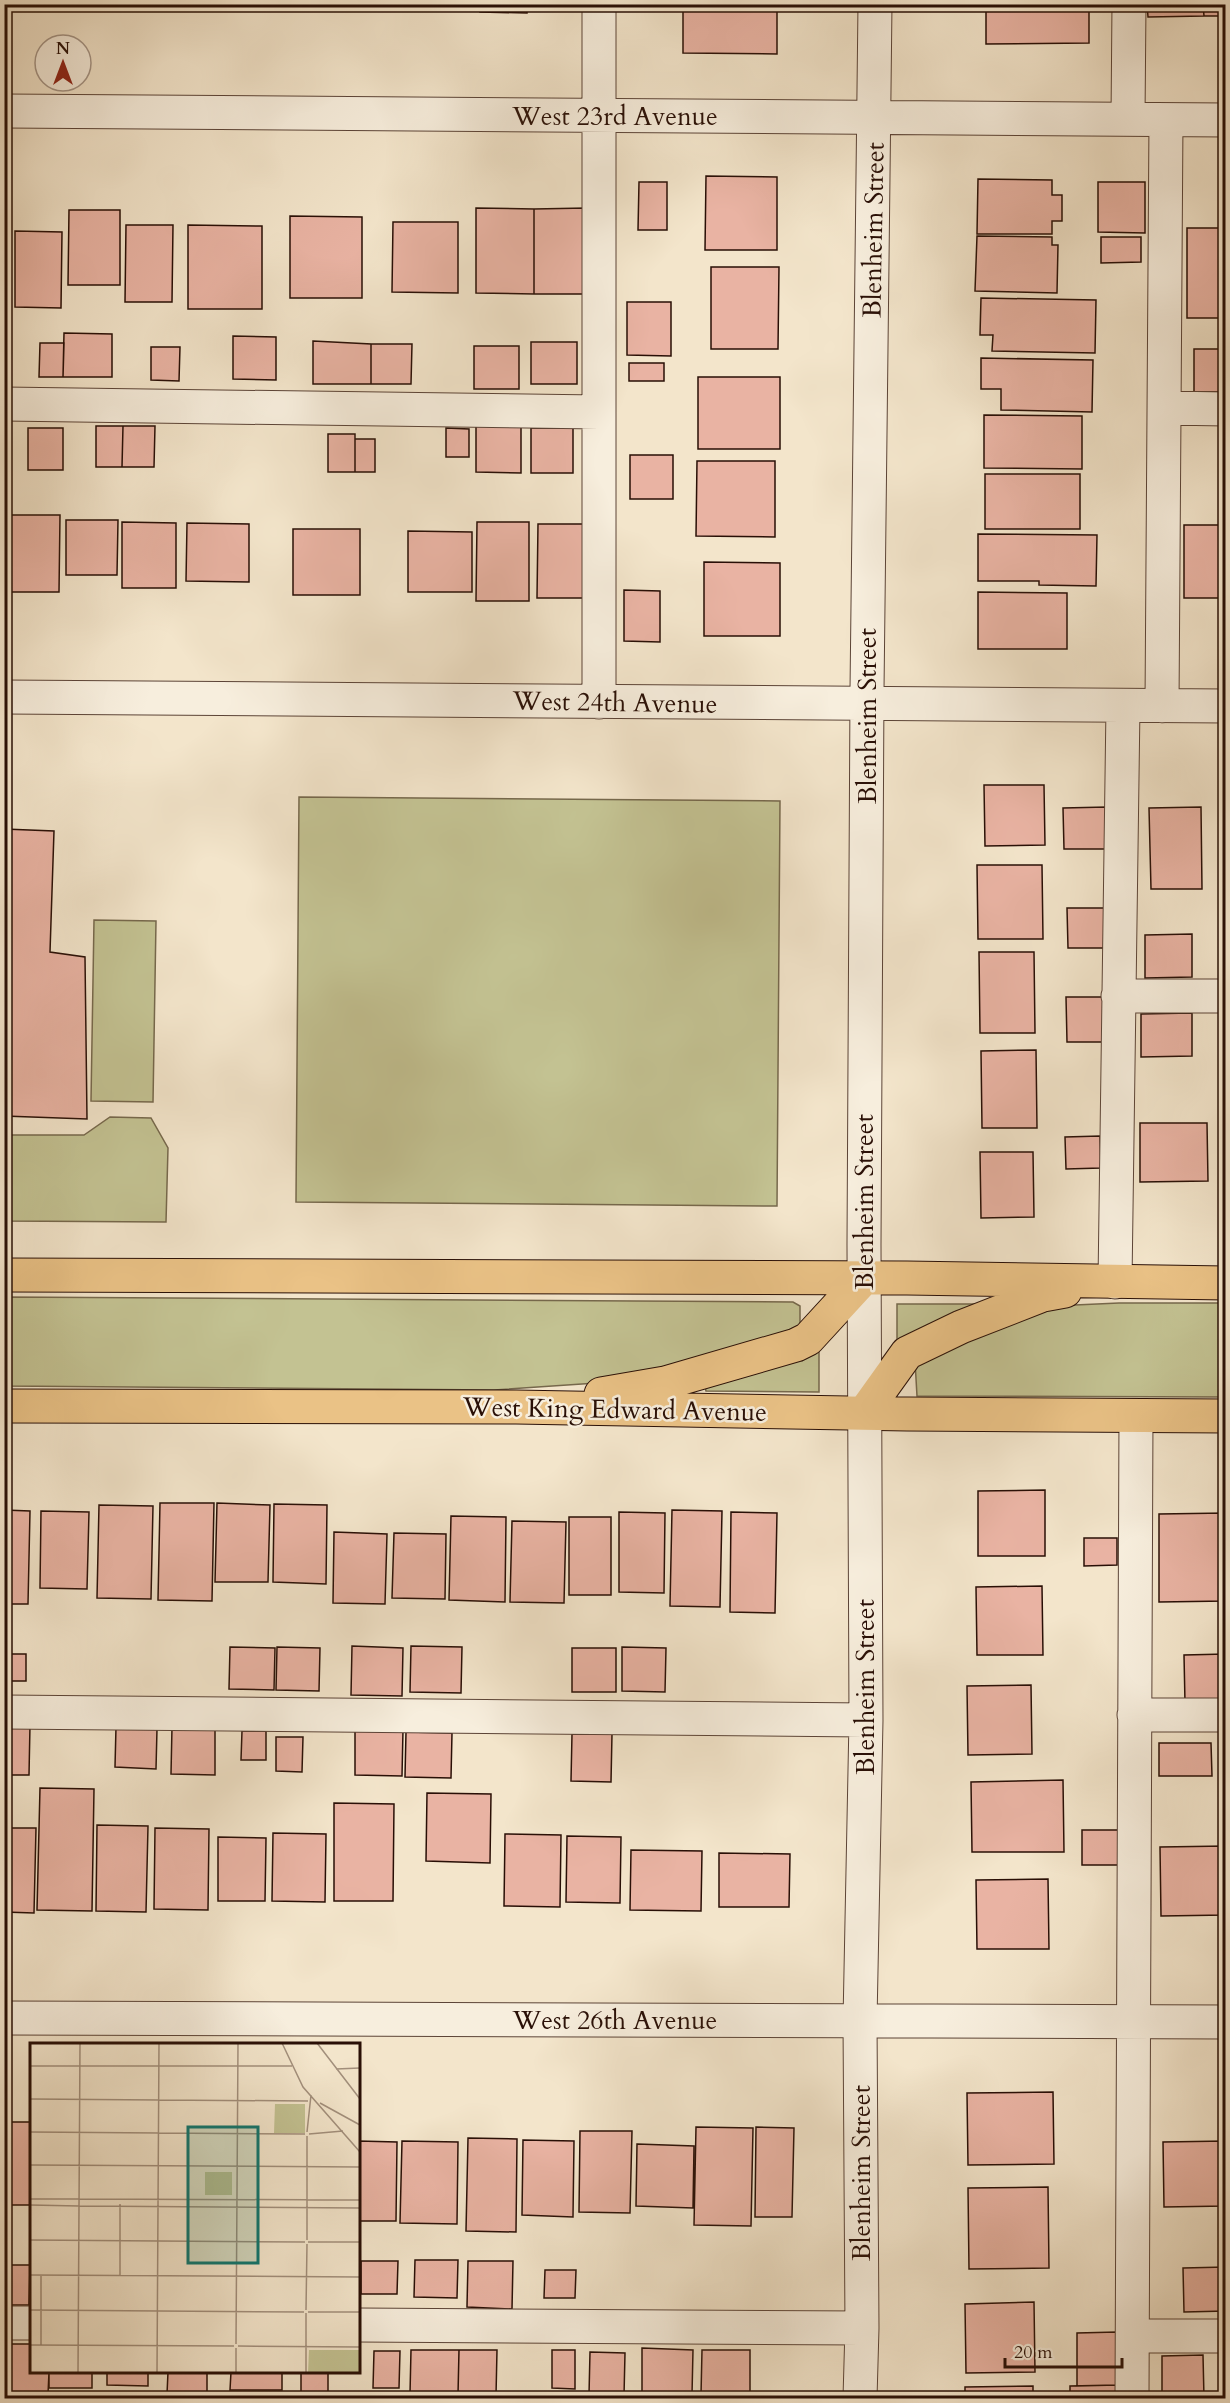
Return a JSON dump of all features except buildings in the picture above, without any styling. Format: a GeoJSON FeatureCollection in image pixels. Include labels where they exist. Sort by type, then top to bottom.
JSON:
{"type":"FeatureCollection","features":[{"type":"Feature","properties":{"kind":"main road"},"geometry":{"type":"LineString","coordinates":[[4,1275],[864,1278],[1226,1283]]}},
{"type":"Feature","properties":{"kind":"main road"},"geometry":{"type":"LineString","coordinates":[[516,1407],[665,1383],[796,1345],[808,1340],[864,1278]]}},
{"type":"Feature","properties":{"kind":"main road"},"geometry":{"type":"LineString","coordinates":[[864,1413],[907,1353],[922,1345],[1043,1295],[1115,1282]]}},
{"type":"Feature","properties":{"kind":"main road","name":"West King Edward Avenue"},"geometry":{"type":"LineString","coordinates":[[4,1406],[516,1407],[1226,1416]]}},
{"type":"Feature","properties":{"kind":"street"},"geometry":{"type":"LineString","coordinates":[[599,4],[599,702]]}},
{"type":"Feature","properties":{"kind":"street","name":"Blenheim Street"},"geometry":{"type":"LineString","coordinates":[[860,2398],[862,2328],[860,2021],[866,1719],[864,1278],[867,704],[875,4]]}},
{"type":"Feature","properties":{"kind":"street"},"geometry":{"type":"LineString","coordinates":[[1128,118],[1129,4]]}},
{"type":"Feature","properties":{"kind":"street","name":"West 23rd Avenue"},"geometry":{"type":"LineString","coordinates":[[4,111],[1226,120]]}},
{"type":"Feature","properties":{"kind":"street"},"geometry":{"type":"LineString","coordinates":[[1162,706],[1166,120]]}},
{"type":"Feature","properties":{"kind":"street"},"geometry":{"type":"LineString","coordinates":[[4,404],[599,412]]}},
{"type":"Feature","properties":{"kind":"street"},"geometry":{"type":"LineString","coordinates":[[1164,408],[1226,409]]}},
{"type":"Feature","properties":{"kind":"street","name":"West 24th Avenue"},"geometry":{"type":"LineString","coordinates":[[4,697],[1226,706]]}},
{"type":"Feature","properties":{"kind":"street"},"geometry":{"type":"LineString","coordinates":[[1115,1282],[1123,706]]}},
{"type":"Feature","properties":{"kind":"street"},"geometry":{"type":"LineString","coordinates":[[1118,996],[1226,996]]}},
{"type":"Feature","properties":{"kind":"street"},"geometry":{"type":"LineString","coordinates":[[1132,2398],[1136,1416]]}},
{"type":"Feature","properties":{"kind":"street"},"geometry":{"type":"LineString","coordinates":[[4,1712],[866,1719]]}},
{"type":"Feature","properties":{"kind":"street"},"geometry":{"type":"LineString","coordinates":[[1134,1715],[1226,1715]]}},
{"type":"Feature","properties":{"kind":"street","name":"West 26th Avenue"},"geometry":{"type":"LineString","coordinates":[[4,2018],[1226,2022]]}},
{"type":"Feature","properties":{"kind":"street"},"geometry":{"type":"LineString","coordinates":[[4,2323],[30,2323]]}},
{"type":"Feature","properties":{"kind":"street"},"geometry":{"type":"LineString","coordinates":[[360,2325],[862,2328]]}},
{"type":"Feature","properties":{"kind":"street"},"geometry":{"type":"LineString","coordinates":[[1133,2336],[1226,2336]]}},
{"type":"Feature","properties":{"kind":"shaded area"},"geometry":{"type":"Polygon","coordinates":[[[299,797],[780,801],[777,1206],[296,1202],[299,797]]]}},
{"type":"Feature","properties":{"kind":"shaded area"},"geometry":{"type":"Polygon","coordinates":[[[94,920],[156,921],[153,1102],[91,1101],[94,920]]]}},
{"type":"Feature","properties":{"kind":"shaded area"},"geometry":{"type":"Polygon","coordinates":[[[110,1117],[151,1118],[168,1148],[166,1222],[5,1221],[5,1135],[84,1135],[110,1117]]]}},
{"type":"Feature","properties":{"kind":"shaded area"},"geometry":{"type":"Polygon","coordinates":[[[5,1297],[793,1302],[800,1306],[800,1329],[641,1380],[494,1390],[5,1386],[5,1297]]]}},
{"type":"Feature","properties":{"kind":"shaded area"},"geometry":{"type":"Polygon","coordinates":[[[1119,1303],[1225,1303],[1225,1397],[917,1396],[915,1361],[1053,1306],[1119,1303]]]}},
{"type":"Feature","properties":{"kind":"shaded area"},"geometry":{"type":"Polygon","coordinates":[[[897,1304],[984,1304],[897,1345],[897,1304]]]}},
{"type":"Feature","properties":{"kind":"shaded area"},"geometry":{"type":"Polygon","coordinates":[[[819,1350],[819,1392],[706,1391],[705,1387],[819,1350]]]}}]}
